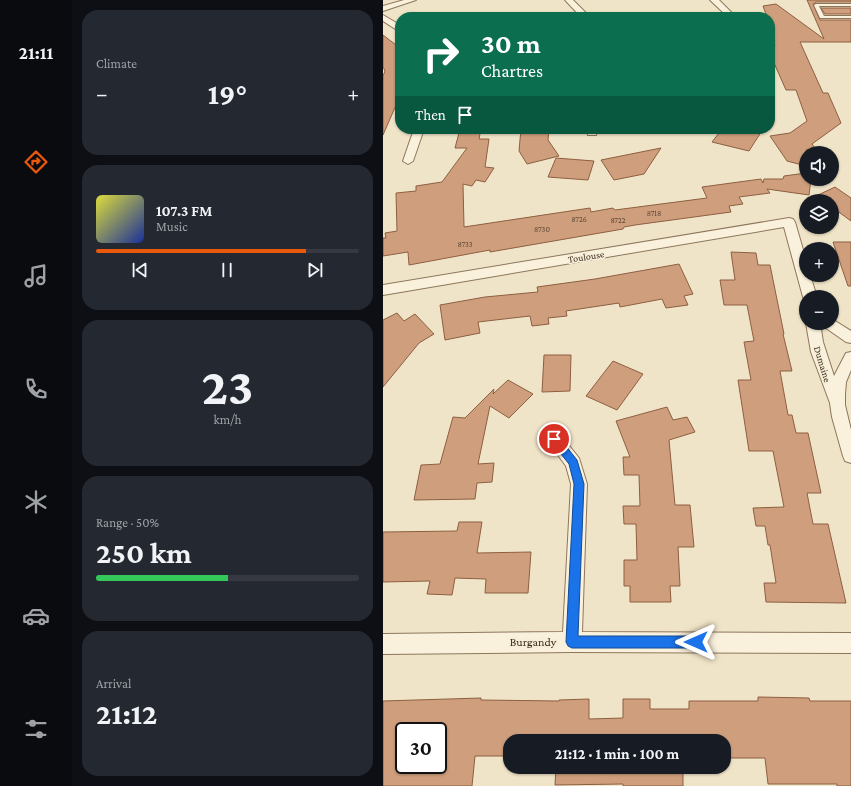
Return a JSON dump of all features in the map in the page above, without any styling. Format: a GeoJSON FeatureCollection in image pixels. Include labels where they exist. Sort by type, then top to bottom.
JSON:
{"type":"FeatureCollection","features":[{"type":"Feature","properties":{"kind":"street"},"geometry":{"type":"LineString","coordinates":[[383,9],[412,0]]}},
{"type":"Feature","properties":{"kind":"street"},"geometry":{"type":"LineString","coordinates":[[569,0],[581,12]]}},
{"type":"Feature","properties":{"kind":"street"},"geometry":{"type":"LineString","coordinates":[[714,0],[728,12]]}},
{"type":"Feature","properties":{"kind":"street"},"geometry":{"type":"LineString","coordinates":[[383,17],[395,25]]}},
{"type":"Feature","properties":{"kind":"street"},"geometry":{"type":"LineString","coordinates":[[408,161],[417,134]]}},
{"type":"Feature","properties":{"kind":"street","name":"Toulouse"},"geometry":{"type":"LineString","coordinates":[[383,290],[789,222],[808,290]]}},
{"type":"Feature","properties":{"kind":"street","name":"Dumaine"},"geometry":{"type":"LineString","coordinates":[[814,330],[823,368],[836,403],[851,456]]}},
{"type":"Feature","properties":{"kind":"street"},"geometry":{"type":"LineString","coordinates":[[839,330],[851,338]]}},
{"type":"Feature","properties":{"kind":"street","name":"Dumaine"},"geometry":{"type":"LineString","coordinates":[[836,403],[837,387],[842,371],[851,357]]}},
{"type":"Feature","properties":{"kind":"street"},"geometry":{"type":"LineString","coordinates":[[554,439],[573,463],[579,484],[572,642]]}},
{"type":"Feature","properties":{"kind":"street","name":"Burgandy"},"geometry":{"type":"LineString","coordinates":[[383,644],[572,642],[851,643]]}},
{"type":"Feature","properties":{"kind":"lane"},"geometry":{"type":"LineString","coordinates":[[851,5],[817,5],[822,17],[851,17]]}},
{"type":"Feature","properties":{"kind":"building"},"geometry":{"type":"Polygon","coordinates":[[[807,0],[851,0],[851,2],[816,2],[813,4],[820,20],[851,20],[851,42],[800,42],[823,93],[828,93],[841,123],[812,144],[814,146],[799,146],[799,164],[787,161],[770,136],[790,133],[807,121],[796,90],[786,90],[775,65],[775,12],[765,12],[763,6],[776,4],[824,39],[807,0]]]}},
{"type":"Feature","properties":{"kind":"building"},"geometry":{"type":"Polygon","coordinates":[[[821,8],[851,8],[851,14],[825,14],[821,8]]]}},
{"type":"Feature","properties":{"kind":"building"},"geometry":{"type":"Polygon","coordinates":[[[383,35],[395,44],[395,107],[383,135],[383,76],[385,71],[383,67],[383,35]]]}},
{"type":"Feature","properties":{"kind":"building"},"geometry":{"type":"Polygon","coordinates":[[[459,134],[480,134],[479,139],[489,139],[485,167],[494,168],[485,182],[476,180],[472,186],[463,184],[464,227],[590,208],[591,212],[613,208],[615,210],[707,198],[702,187],[761,179],[763,183],[764,179],[783,179],[784,176],[799,174],[799,186],[810,186],[809,194],[767,189],[770,193],[739,197],[743,204],[729,206],[731,212],[635,225],[624,227],[623,229],[490,252],[490,250],[409,265],[408,252],[383,256],[383,238],[386,238],[385,233],[397,231],[396,193],[416,191],[416,186],[442,182],[467,148],[455,148],[459,134]]]}},
{"type":"Feature","properties":{"kind":"building"},"geometry":{"type":"Polygon","coordinates":[[[521,134],[549,134],[548,140],[559,156],[527,164],[519,151],[521,134]]]}},
{"type":"Feature","properties":{"kind":"building"},"geometry":{"type":"Polygon","coordinates":[[[718,134],[760,134],[749,151],[712,142],[718,134]]]}},
{"type":"Feature","properties":{"kind":"building"},"geometry":{"type":"Polygon","coordinates":[[[661,148],[644,174],[614,180],[601,160],[661,148]]]}},
{"type":"Feature","properties":{"kind":"building"},"geometry":{"type":"Polygon","coordinates":[[[556,158],[594,161],[588,180],[548,177],[556,158]]]}},
{"type":"Feature","properties":{"kind":"building"},"geometry":{"type":"Polygon","coordinates":[[[835,187],[851,198],[851,221],[839,212],[839,194],[820,194],[835,187]]]}},
{"type":"Feature","properties":{"kind":"building"},"geometry":{"type":"Polygon","coordinates":[[[839,242],[851,242],[851,286],[848,286],[839,260],[839,242]]]}},
{"type":"Feature","properties":{"kind":"building"},"geometry":{"type":"Polygon","coordinates":[[[731,252],[756,253],[758,265],[770,265],[783,334],[792,371],[780,371],[788,415],[792,415],[796,433],[808,433],[821,493],[807,493],[813,524],[828,524],[846,603],[766,602],[764,583],[776,583],[770,545],[768,545],[765,526],[756,526],[753,508],[784,507],[773,451],[749,451],[738,380],[751,380],[744,342],[754,341],[747,305],[724,305],[720,280],[735,280],[731,252]]]}},
{"type":"Feature","properties":{"kind":"building"},"geometry":{"type":"Polygon","coordinates":[[[679,264],[693,294],[684,296],[688,305],[666,308],[662,299],[620,307],[619,303],[566,311],[567,316],[548,318],[549,324],[532,326],[530,316],[478,322],[480,333],[445,340],[440,305],[485,297],[538,292],[537,287],[595,279],[679,264]]]}},
{"type":"Feature","properties":{"kind":"building"},"geometry":{"type":"Polygon","coordinates":[[[397,313],[404,321],[415,314],[434,334],[419,343],[383,387],[383,320],[397,313]]]}},
{"type":"Feature","properties":{"kind":"building"},"geometry":{"type":"Polygon","coordinates":[[[544,355],[571,355],[570,391],[542,392],[544,355]]]}},
{"type":"Feature","properties":{"kind":"building"},"geometry":{"type":"Polygon","coordinates":[[[613,361],[643,374],[617,410],[586,396],[613,361]]]}},
{"type":"Feature","properties":{"kind":"building"},"geometry":{"type":"Polygon","coordinates":[[[508,380],[533,394],[509,418],[490,406],[478,464],[494,463],[492,482],[477,483],[475,499],[414,500],[421,465],[440,464],[453,417],[465,418],[494,389],[493,394],[508,380]]]}},
{"type":"Feature","properties":{"kind":"building"},"geometry":{"type":"Polygon","coordinates":[[[667,407],[673,420],[687,417],[695,432],[669,440],[675,505],[690,505],[694,547],[678,547],[680,586],[670,586],[671,602],[630,602],[630,586],[624,586],[624,560],[637,560],[636,524],[624,524],[623,506],[640,506],[639,475],[624,475],[623,457],[630,457],[616,421],[667,407]]]}},
{"type":"Feature","properties":{"kind":"building"},"geometry":{"type":"Polygon","coordinates":[[[459,522],[482,522],[477,553],[531,552],[528,593],[485,593],[486,579],[455,578],[452,595],[427,594],[430,581],[383,582],[383,532],[457,531],[459,522]]]}},
{"type":"Feature","properties":{"kind":"building"},"geometry":{"type":"Polygon","coordinates":[[[758,697],[809,698],[810,701],[851,701],[851,786],[837,786],[837,784],[768,784],[765,758],[731,758],[731,734],[503,734],[503,756],[475,756],[472,786],[383,786],[383,701],[481,698],[481,700],[559,701],[589,699],[589,719],[623,718],[623,699],[650,699],[650,709],[689,709],[689,701],[758,701],[758,697]]]}},
{"type":"Feature","properties":{"kind":"building"},"geometry":{"type":"Polygon","coordinates":[[[556,774],[683,774],[683,786],[623,786],[623,784],[555,785],[556,774]]]}},
{"type":"Feature","properties":{"kind":"route"},"geometry":{"type":"LineString","coordinates":[[554,439],[573,463],[579,484],[572,642],[696,642]]}}]}
